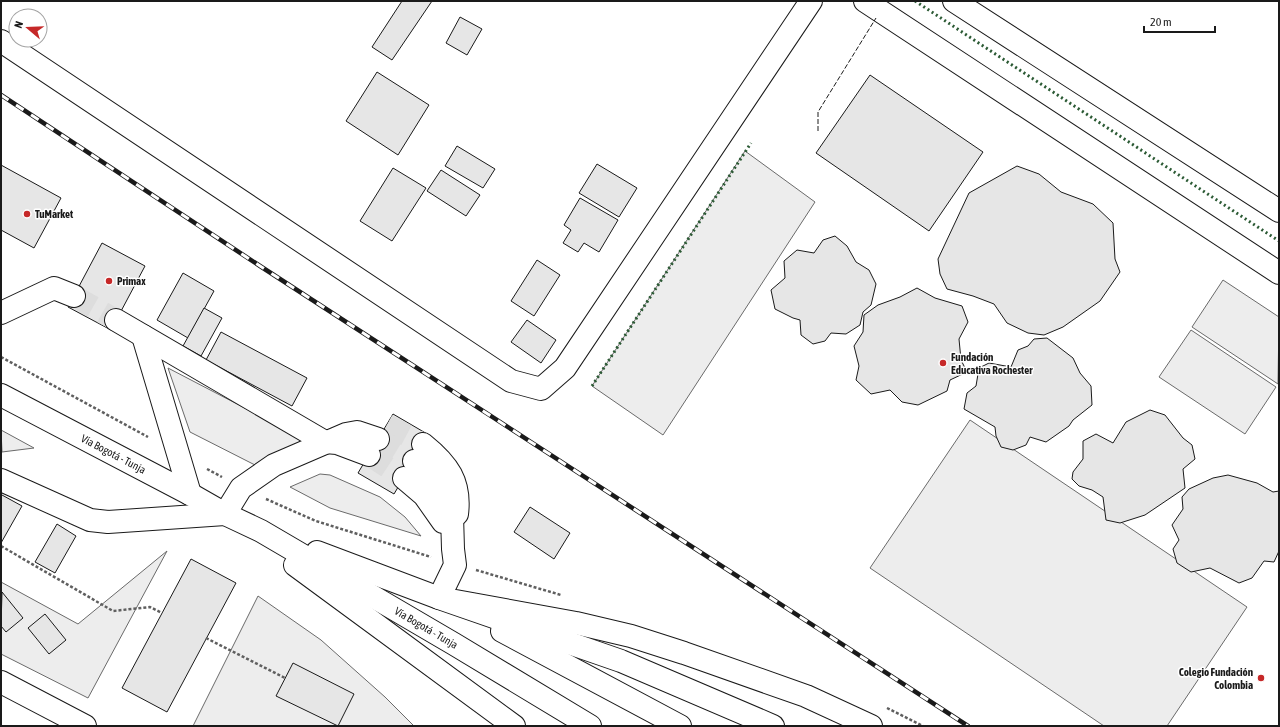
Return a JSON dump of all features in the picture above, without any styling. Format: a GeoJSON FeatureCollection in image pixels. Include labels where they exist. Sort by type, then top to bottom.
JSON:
{"type":"FeatureCollection","features":[{"type":"Feature","properties":{"kind":"main road"},"geometry":{"type":"LineString","coordinates":[[1,41],[511,381],[541,389],[565,368],[811,1]]}},
{"type":"Feature","properties":{"kind":"main road"},"geometry":{"type":"LineString","coordinates":[[865,1],[1279,273]]}},
{"type":"Feature","properties":{"kind":"main road"},"geometry":{"type":"LineString","coordinates":[[954,1],[1279,211]]}},
{"type":"Feature","properties":{"kind":"main road"},"geometry":{"type":"LineString","coordinates":[[1,313],[54,288],[74,296]]}},
{"type":"Feature","properties":{"kind":"main road"},"geometry":{"type":"LineString","coordinates":[[1,480],[90,520],[108,522],[225,514],[241,488],[274,465],[325,442],[346,434],[357,432],[378,440],[337,443],[325,442],[116,320]]}},
{"type":"Feature","properties":{"kind":"main road"},"geometry":{"type":"LineString","coordinates":[[143,336],[190,494]]}},
{"type":"Feature","properties":{"kind":"main road","name":"Vía Bogotá - Tunja"},"geometry":{"type":"LineString","coordinates":[[1,395],[190,494],[225,514],[261,531],[439,598],[621,661],[773,726]]}},
{"type":"Feature","properties":{"kind":"main road"},"geometry":{"type":"LineString","coordinates":[[453,549],[459,502],[454,480],[440,457],[414,461],[424,495],[442,518],[453,549],[455,565],[439,598],[576,623],[631,636],[806,696],[871,726]]}},
{"type":"Feature","properties":{"kind":"main road","name":"Vía Bogotá - Tunja"},"geometry":{"type":"LineString","coordinates":[[225,514],[514,726]]}},
{"type":"Feature","properties":{"kind":"main road","name":"Vía Bogotá - Tunja"},"geometry":{"type":"LineString","coordinates":[[261,531],[590,726]]}},
{"type":"Feature","properties":{"kind":"main road","name":"Vía Bogotá - Tunja"},"geometry":{"type":"LineString","coordinates":[[439,598],[680,726]]}},
{"type":"Feature","properties":{"kind":"main road"},"geometry":{"type":"LineString","coordinates":[[684,653],[837,726]]}},
{"type":"Feature","properties":{"kind":"main road"},"geometry":{"type":"LineString","coordinates":[[1,682],[85,726]]}},
{"type":"Feature","properties":{"kind":"path"},"geometry":{"type":"LineString","coordinates":[[1,546],[113,611],[150,607],[162,614]]}},
{"type":"Feature","properties":{"kind":"path"},"geometry":{"type":"LineString","coordinates":[[206,638],[285,678]]}},
{"type":"Feature","properties":{"kind":"shaded area"},"geometry":{"type":"Polygon","coordinates":[[[745,151],[815,202],[663,435],[592,386],[745,151]]]}},
{"type":"Feature","properties":{"kind":"shaded area"},"geometry":{"type":"Polygon","coordinates":[[[1223,280],[1279,317],[1278,384],[1192,327],[1223,280]]]}},
{"type":"Feature","properties":{"kind":"shaded area"},"geometry":{"type":"Polygon","coordinates":[[[1191,330],[1276,387],[1245,434],[1159,377],[1191,330]]]}},
{"type":"Feature","properties":{"kind":"shaded area"},"geometry":{"type":"Polygon","coordinates":[[[168,368],[310,442],[255,465],[190,432],[168,368]]]}},
{"type":"Feature","properties":{"kind":"shaded area"},"geometry":{"type":"Polygon","coordinates":[[[970,420],[1247,607],[1167,726],[1104,726],[870,568],[970,420]]]}},
{"type":"Feature","properties":{"kind":"shaded area"},"geometry":{"type":"Polygon","coordinates":[[[1,430],[34,448],[2,452],[1,430]]]}},
{"type":"Feature","properties":{"kind":"shaded area"},"geometry":{"type":"Polygon","coordinates":[[[320,474],[330,475],[380,497],[405,517],[421,536],[330,508],[290,487],[320,474]]]}},
{"type":"Feature","properties":{"kind":"shaded area"},"geometry":{"type":"Polygon","coordinates":[[[167,551],[88,698],[1,654],[1,582],[78,624],[167,551]]]}},
{"type":"Feature","properties":{"kind":"shaded area"},"geometry":{"type":"Polygon","coordinates":[[[258,596],[321,640],[385,697],[414,726],[193,726],[258,596]]]}},
{"type":"Feature","properties":{"kind":"building"},"geometry":{"type":"Polygon","coordinates":[[[402,1],[432,1],[392,60],[372,47],[402,1]]]}},
{"type":"Feature","properties":{"kind":"building"},"geometry":{"type":"Polygon","coordinates":[[[460,17],[482,29],[467,55],[446,43],[460,17]]]}},
{"type":"Feature","properties":{"kind":"building"},"geometry":{"type":"Polygon","coordinates":[[[377,72],[429,105],[398,155],[346,121],[377,72]]]}},
{"type":"Feature","properties":{"kind":"building"},"geometry":{"type":"Polygon","coordinates":[[[870,75],[983,152],[929,231],[816,153],[870,75]]]}},
{"type":"Feature","properties":{"kind":"building"},"geometry":{"type":"Polygon","coordinates":[[[457,146],[495,169],[483,188],[445,166],[457,146]]]}},
{"type":"Feature","properties":{"kind":"building"},"geometry":{"type":"Polygon","coordinates":[[[597,164],[637,188],[619,217],[579,193],[597,164]]]}},
{"type":"Feature","properties":{"kind":"building","name":"TuMarket"},"geometry":{"type":"Polygon","coordinates":[[[1,165],[61,198],[34,248],[1,230],[1,165]]]}},
{"type":"Feature","properties":{"kind":"building"},"geometry":{"type":"Polygon","coordinates":[[[1017,166],[1039,174],[1061,192],[1093,204],[1113,223],[1115,259],[1120,272],[1100,301],[1063,327],[1044,335],[1028,333],[1007,323],[994,304],[973,296],[947,289],[940,274],[938,259],[969,193],[1017,166]]]}},
{"type":"Feature","properties":{"kind":"building"},"geometry":{"type":"Polygon","coordinates":[[[393,168],[426,188],[392,241],[360,221],[393,168]]]}},
{"type":"Feature","properties":{"kind":"building"},"geometry":{"type":"Polygon","coordinates":[[[441,170],[480,195],[466,216],[427,191],[441,170]]]}},
{"type":"Feature","properties":{"kind":"building"},"geometry":{"type":"Polygon","coordinates":[[[580,198],[618,220],[599,252],[584,243],[578,252],[563,243],[571,230],[564,225],[580,198]]]}},
{"type":"Feature","properties":{"kind":"building"},"geometry":{"type":"Polygon","coordinates":[[[835,236],[847,246],[856,262],[869,270],[876,284],[871,305],[863,312],[860,325],[846,334],[831,333],[825,341],[813,344],[801,335],[800,320],[775,309],[771,290],[785,278],[784,261],[797,250],[814,253],[823,240],[835,236]]]}},
{"type":"Feature","properties":{"kind":"building","name":"Primax"},"geometry":{"type":"Polygon","coordinates":[[[102,243],[145,266],[111,330],[68,307],[102,243]]]}},
{"type":"Feature","properties":{"kind":"building"},"geometry":{"type":"Polygon","coordinates":[[[537,260],[560,275],[534,316],[511,301],[537,260]]]}},
{"type":"Feature","properties":{"kind":"building"},"geometry":{"type":"Polygon","coordinates":[[[183,273],[214,291],[188,338],[157,320],[183,273]]]}},
{"type":"Feature","properties":{"kind":"building"},"geometry":{"type":"Polygon","coordinates":[[[917,288],[935,298],[962,306],[968,322],[959,339],[961,360],[967,372],[950,380],[947,391],[918,405],[902,402],[890,390],[871,394],[856,380],[859,366],[854,346],[863,332],[864,315],[878,305],[900,297],[917,288]]]}},
{"type":"Feature","properties":{"kind":"building"},"geometry":{"type":"Polygon","coordinates":[[[204,308],[222,318],[201,356],[183,346],[204,308]]]}},
{"type":"Feature","properties":{"kind":"building"},"geometry":{"type":"Polygon","coordinates":[[[527,320],[556,340],[541,363],[511,342],[527,320]]]}},
{"type":"Feature","properties":{"kind":"building"},"geometry":{"type":"Polygon","coordinates":[[[221,332],[307,378],[292,406],[206,360],[221,332]]]}},
{"type":"Feature","properties":{"kind":"building"},"geometry":{"type":"Polygon","coordinates":[[[1047,338],[1073,358],[1080,373],[1091,386],[1092,405],[1073,420],[1069,426],[1046,442],[1030,437],[1026,445],[1013,450],[1001,447],[996,436],[995,427],[964,409],[967,393],[976,386],[979,368],[989,363],[1011,367],[1018,350],[1028,346],[1034,339],[1047,338]]]}},
{"type":"Feature","properties":{"kind":"building"},"geometry":{"type":"Polygon","coordinates":[[[1150,410],[1165,415],[1183,438],[1192,445],[1195,459],[1183,469],[1185,488],[1145,515],[1120,523],[1106,520],[1103,497],[1092,490],[1079,486],[1072,479],[1073,472],[1083,459],[1083,441],[1096,434],[1113,443],[1126,422],[1150,410]]]}},
{"type":"Feature","properties":{"kind":"building"},"geometry":{"type":"Polygon","coordinates":[[[393,414],[429,435],[394,494],[358,473],[393,414]]]}},
{"type":"Feature","properties":{"kind":"building"},"geometry":{"type":"Polygon","coordinates":[[[1228,475],[1257,483],[1273,492],[1279,491],[1279,551],[1274,562],[1264,561],[1252,578],[1239,583],[1210,568],[1191,572],[1177,563],[1173,549],[1179,540],[1172,525],[1183,509],[1182,497],[1189,489],[1213,478],[1228,475]]]}},
{"type":"Feature","properties":{"kind":"building"},"geometry":{"type":"Polygon","coordinates":[[[2,495],[22,506],[1,543],[1,496],[2,495]]]}},
{"type":"Feature","properties":{"kind":"building"},"geometry":{"type":"Polygon","coordinates":[[[530,507],[570,533],[554,559],[514,532],[530,507]]]}},
{"type":"Feature","properties":{"kind":"building"},"geometry":{"type":"Polygon","coordinates":[[[57,524],[76,536],[55,573],[35,562],[57,524]]]}},
{"type":"Feature","properties":{"kind":"building"},"geometry":{"type":"Polygon","coordinates":[[[191,559],[236,583],[167,712],[122,688],[191,559]]]}},
{"type":"Feature","properties":{"kind":"building"},"geometry":{"type":"Polygon","coordinates":[[[2,592],[23,618],[6,632],[1,626],[2,592]]]}},
{"type":"Feature","properties":{"kind":"building"},"geometry":{"type":"Polygon","coordinates":[[[45,614],[66,640],[49,654],[28,628],[45,614]]]}},
{"type":"Feature","properties":{"kind":"building"},"geometry":{"type":"Polygon","coordinates":[[[293,663],[354,694],[338,726],[276,696],[293,663]]]}},
{"type":"Feature","properties":{"kind":"tunnel"},"geometry":{"type":"LineString","coordinates":[[74,296],[116,320]]}},
{"type":"Feature","properties":{"kind":"tunnel"},"geometry":{"type":"LineString","coordinates":[[387,425],[423,444]]}},
{"type":"Feature","properties":{"kind":"tunnel"},"geometry":{"type":"LineString","coordinates":[[378,439],[414,461]]}},
{"type":"Feature","properties":{"kind":"tunnel"},"geometry":{"type":"LineString","coordinates":[[369,455],[404,478]]}},
{"type":"Feature","properties":{"kind":"railway"},"geometry":{"type":"LineString","coordinates":[[1,95],[260,266],[968,726]]}},
{"type":"Feature","properties":{"kind":"hedge"},"geometry":{"type":"LineString","coordinates":[[915,1],[1279,241]]}},
{"type":"Feature","properties":{"kind":"hedge"},"geometry":{"type":"LineString","coordinates":[[592,386],[751,143]]}},
{"type":"Feature","properties":{"kind":"fence"},"geometry":{"type":"LineString","coordinates":[[818,131],[818,112],[876,18]]}},
{"type":"Feature","properties":{"kind":"place","name":"TuMarket"},"geometry":{"type":"Point","coordinates":[27,214]}},
{"type":"Feature","properties":{"kind":"place","name":"Primax"},"geometry":{"type":"Point","coordinates":[109,281]}},
{"type":"Feature","properties":{"kind":"place","name":"Fundación Educativa Rochester"},"geometry":{"type":"Point","coordinates":[943,363]}},
{"type":"Feature","properties":{"kind":"place","name":"Colegio Fundación Colombia"},"geometry":{"type":"Point","coordinates":[1261,678]}}]}
